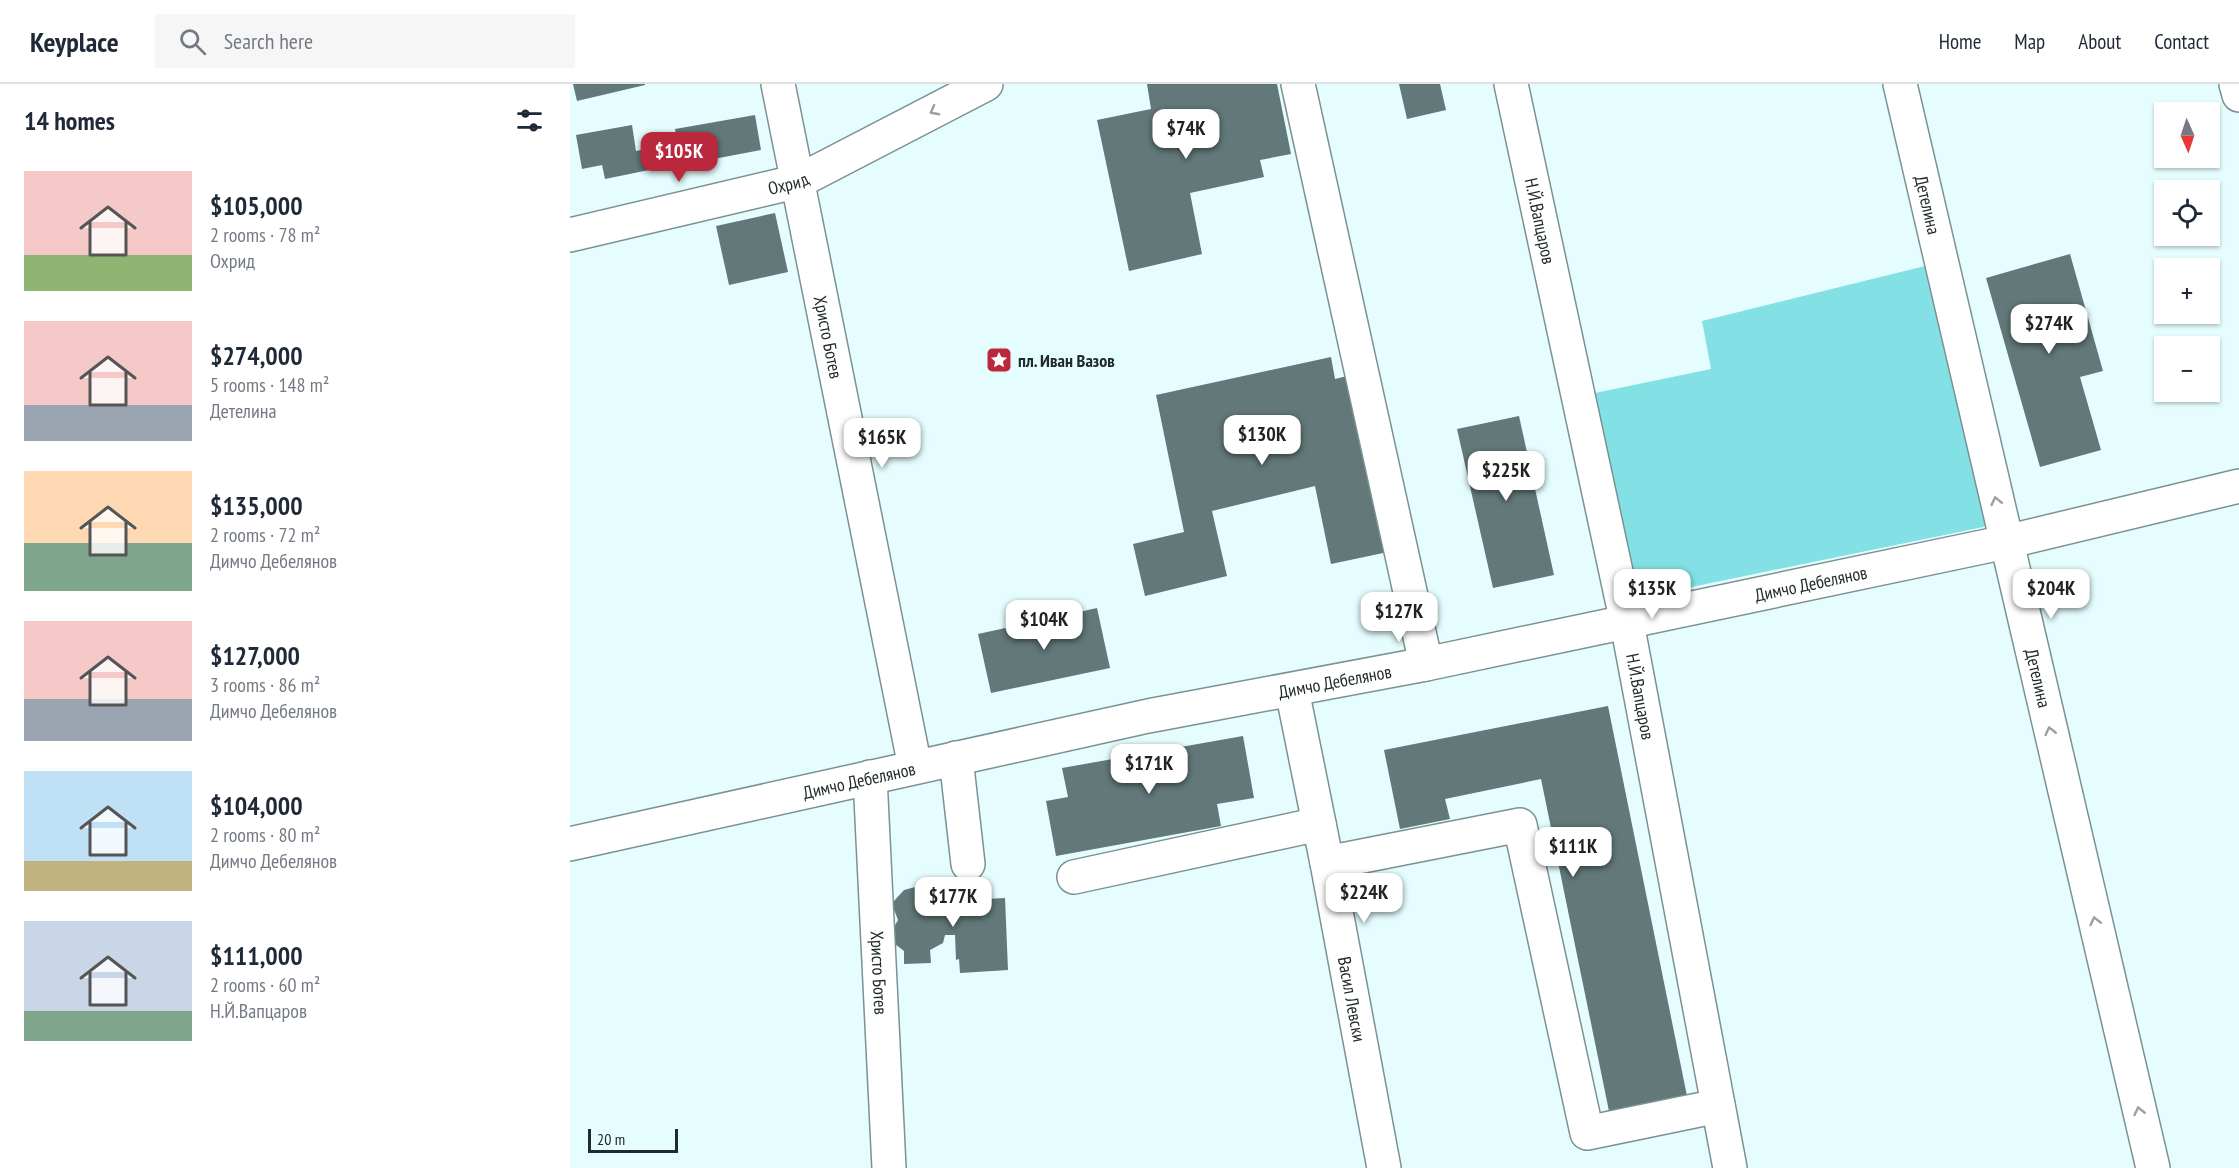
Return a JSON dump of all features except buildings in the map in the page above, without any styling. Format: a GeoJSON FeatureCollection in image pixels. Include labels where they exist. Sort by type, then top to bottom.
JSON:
{"type":"FeatureCollection","features":[{"type":"Feature","properties":{"kind":"street","name":"Христо Ботев"},"geometry":{"type":"LineString","coordinates":[[778,84],[915,767]]}},
{"type":"Feature","properties":{"kind":"street","name":"Охрид"},"geometry":{"type":"LineString","coordinates":[[570,235],[799,181],[986,84]]}},
{"type":"Feature","properties":{"kind":"street"},"geometry":{"type":"LineString","coordinates":[[1298,84],[1426,664]]}},
{"type":"Feature","properties":{"kind":"street","name":"Н.Й.Вапцаров"},"geometry":{"type":"LineString","coordinates":[[1511,84],[1627,623],[1730,1168]]}},
{"type":"Feature","properties":{"kind":"street","name":"Детелина"},"geometry":{"type":"LineString","coordinates":[[1900,84],[2153,1168]]}},
{"type":"Feature","properties":{"kind":"street"},"geometry":{"type":"LineString","coordinates":[[2236,84],[2239,94]]}},
{"type":"Feature","properties":{"kind":"street","name":"Димчо Дебелянов"},"geometry":{"type":"LineString","coordinates":[[570,844],[1148,716],[1426,664],[2006,542],[2239,486]]}},
{"type":"Feature","properties":{"kind":"street","name":"Васил Левски"},"geometry":{"type":"LineString","coordinates":[[1292,690],[1384,1168]]}},
{"type":"Feature","properties":{"kind":"street"},"geometry":{"type":"LineString","coordinates":[[956,758],[968,864]]}},
{"type":"Feature","properties":{"kind":"street","name":"Христо Ботев"},"geometry":{"type":"LineString","coordinates":[[870,777],[889,1168]]}},
{"type":"Feature","properties":{"kind":"street"},"geometry":{"type":"LineString","coordinates":[[1074,877],[1319,824]]}},
{"type":"Feature","properties":{"kind":"street"},"geometry":{"type":"LineString","coordinates":[[1327,863],[1520,825],[1587,1133],[1718,1106]]}},
{"type":"Feature","properties":{"kind":"shaded area"},"geometry":{"type":"Polygon","coordinates":[[[1929,265],[1988,526],[1633,599],[1590,394],[1711,369],[1702,321],[1929,265]]]}},
{"type":"Feature","properties":{"kind":"place","name":"пл. Иван Вазов"},"geometry":{"type":"Point","coordinates":[999,360]}}]}
